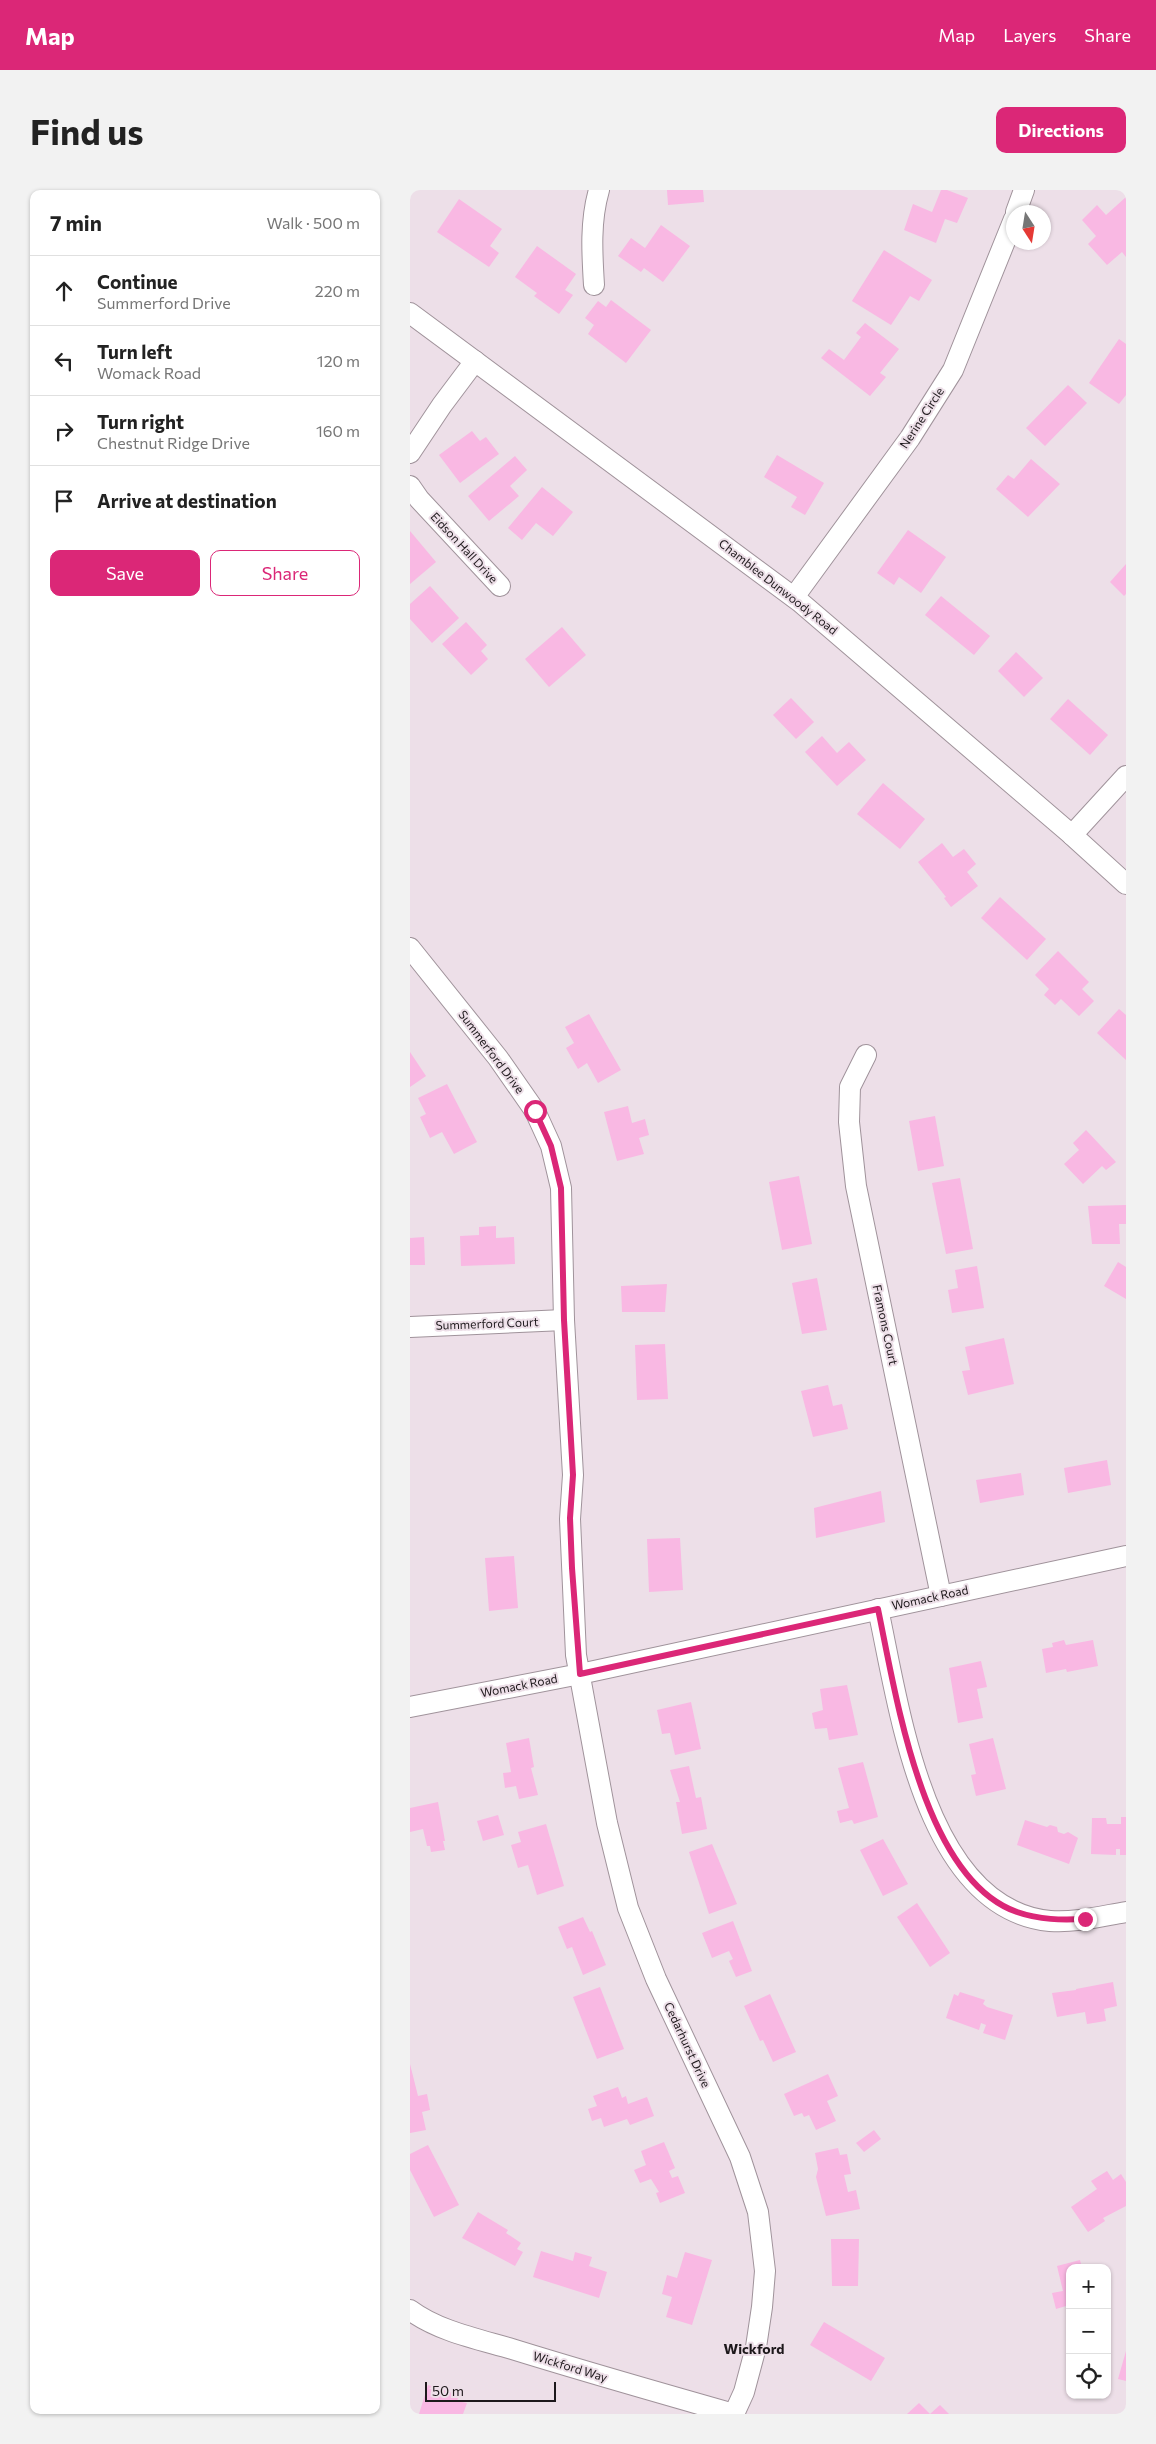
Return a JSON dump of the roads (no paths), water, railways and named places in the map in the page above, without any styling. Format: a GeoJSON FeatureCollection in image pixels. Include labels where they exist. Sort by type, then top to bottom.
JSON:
{"type":"FeatureCollection","features":[{"type":"Feature","properties":{"kind":"street"},"geometry":{"type":"LineString","coordinates":[[594,286],[593,218],[599,190]]}},
{"type":"Feature","properties":{"kind":"street"},"geometry":{"type":"LineString","coordinates":[[1019,205],[1024,190]]}},
{"type":"Feature","properties":{"kind":"street","name":"Nerine Circle"},"geometry":{"type":"LineString","coordinates":[[794,597],[910,438],[953,370],[1006,239]]}},
{"type":"Feature","properties":{"kind":"street","name":"Chamblee Dunwoody Road"},"geometry":{"type":"LineString","coordinates":[[410,313],[794,597],[1072,835],[1126,884]]}},
{"type":"Feature","properties":{"kind":"street"},"geometry":{"type":"LineString","coordinates":[[410,453],[442,405],[476,361]]}},
{"type":"Feature","properties":{"kind":"street","name":"Eidson Hall Drive"},"geometry":{"type":"LineString","coordinates":[[410,486],[419,499],[500,586]]}},
{"type":"Feature","properties":{"kind":"street"},"geometry":{"type":"LineString","coordinates":[[1072,835],[1126,776]]}},
{"type":"Feature","properties":{"kind":"street","name":"Summerford Drive"},"geometry":{"type":"LineString","coordinates":[[410,948],[498,1058],[535,1111],[551,1146],[561,1188],[564,1320],[573,1475],[570,1518],[580,1674]]}},
{"type":"Feature","properties":{"kind":"street","name":"Framons Court"},"geometry":{"type":"LineString","coordinates":[[866,1055],[850,1087],[849,1122],[856,1186],[941,1596]]}},
{"type":"Feature","properties":{"kind":"street","name":"Summerford Court"},"geometry":{"type":"LineString","coordinates":[[410,1327],[564,1320]]}},
{"type":"Feature","properties":{"kind":"street","name":"Womack Road"},"geometry":{"type":"LineString","coordinates":[[410,1707],[580,1674],[1126,1556]]}},
{"type":"Feature","properties":{"kind":"street"},"geometry":{"type":"LineString","coordinates":[[878,1609],[906,1739],[929,1810],[956,1860],[982,1891],[1016,1912],[1050,1921],[1085,1919],[1126,1912]]}},
{"type":"Feature","properties":{"kind":"street","name":"Cedarhurst Drive"},"geometry":{"type":"LineString","coordinates":[[580,1674],[607,1823],[628,1908],[656,1979],[740,2157],[758,2212],[765,2272],[762,2307],[756,2346],[744,2392],[734,2414]]}},
{"type":"Feature","properties":{"kind":"street","name":"Wickford Way"},"geometry":{"type":"LineString","coordinates":[[410,2310],[424,2320],[480,2339],[614,2381],[734,2414]]}},
{"type":"Feature","properties":{"kind":"district","name":"Wickford"},"geometry":{"type":"Point","coordinates":[754,2349]}}]}
